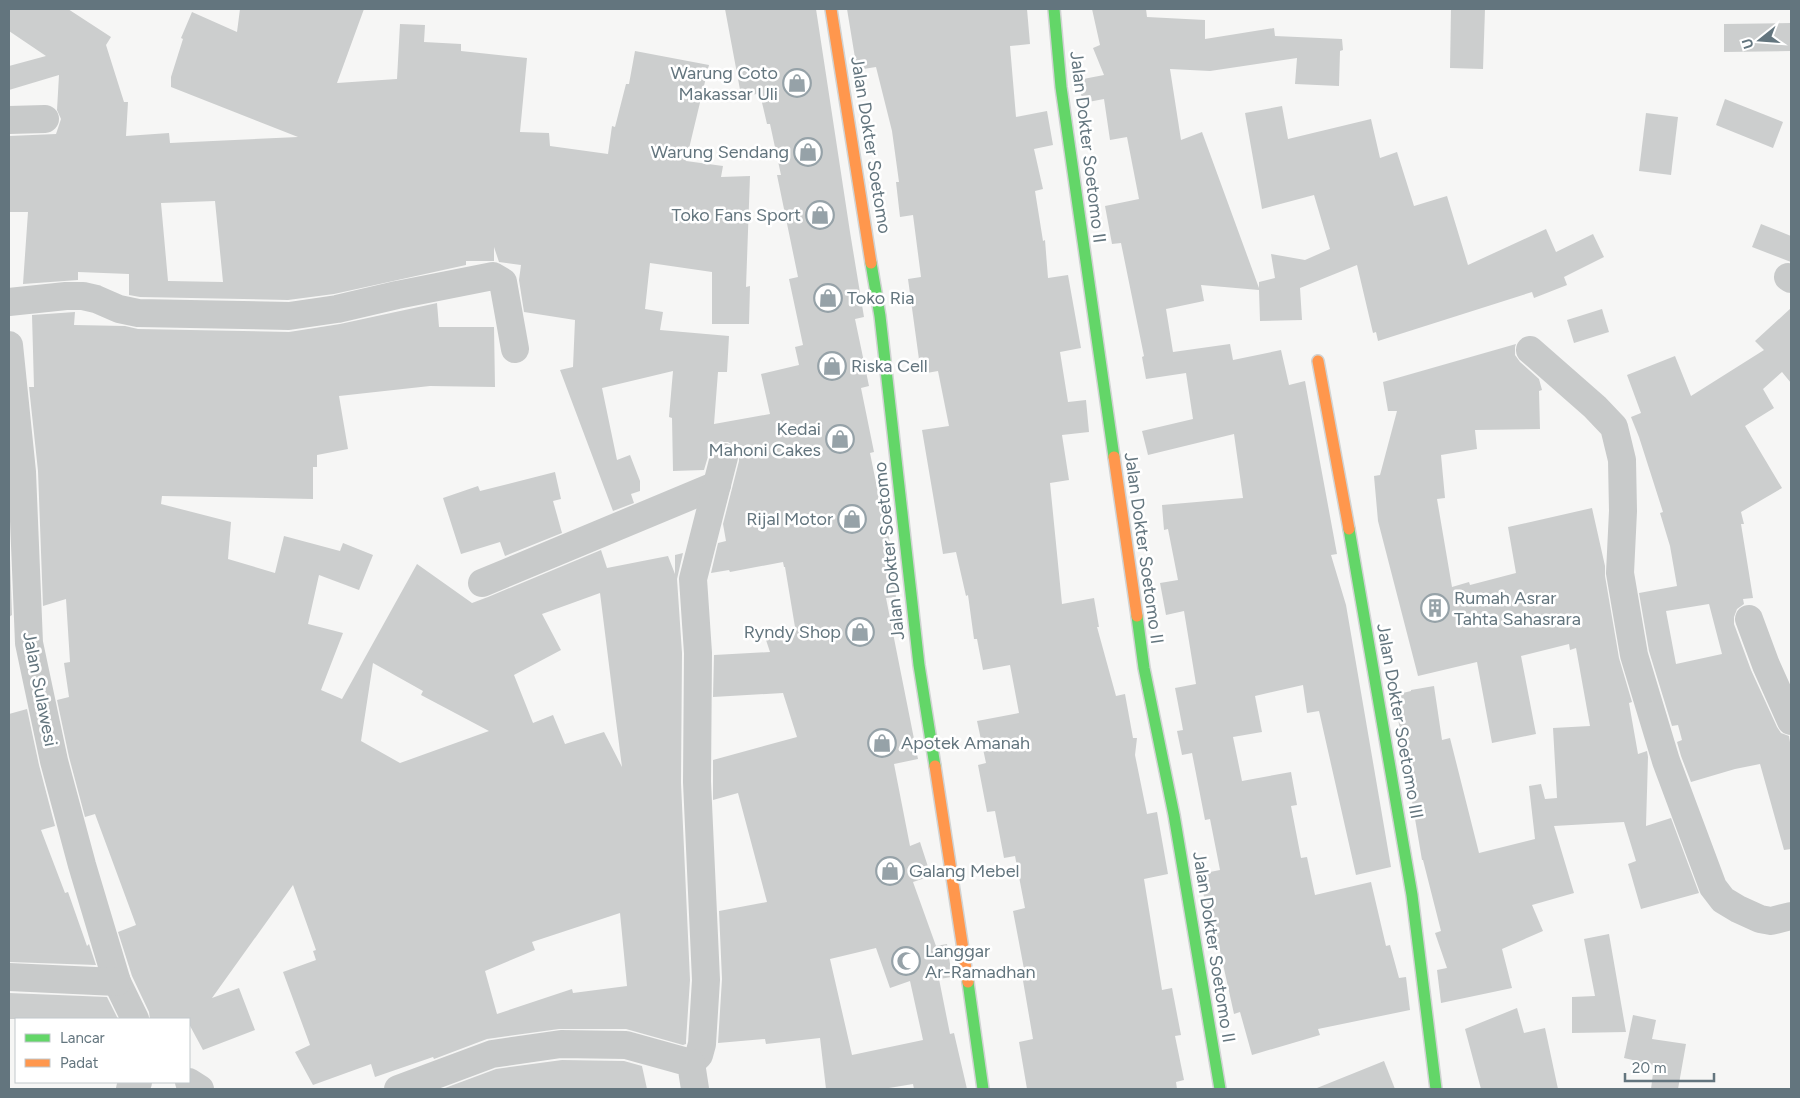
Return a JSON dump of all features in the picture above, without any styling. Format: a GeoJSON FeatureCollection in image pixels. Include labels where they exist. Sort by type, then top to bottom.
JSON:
{"type":"FeatureCollection","features":[{"type":"Feature","properties":{"kind":"street","name":"Jalan Dokter Soetomo"},"geometry":{"type":"LineString","coordinates":[[831,9],[880,316],[920,665],[977,1038],[983,1089]]}},
{"type":"Feature","properties":{"kind":"street","name":"Jalan Dokter Soetomo II"},"geometry":{"type":"LineString","coordinates":[[1054,9],[1067,127],[1144,668],[1174,815],[1220,1089]]}},
{"type":"Feature","properties":{"kind":"street"},"geometry":{"type":"LineString","coordinates":[[9,120],[45,120]]}},
{"type":"Feature","properties":{"kind":"street"},"geometry":{"type":"LineString","coordinates":[[9,302],[84,296],[119,309],[138,313],[289,316],[336,309],[493,276],[502,282],[515,349]]}},
{"type":"Feature","properties":{"kind":"street","name":"Jalan Sulawesi"},"geometry":{"type":"LineString","coordinates":[[9,345],[15,469],[28,643],[54,761],[82,866],[117,982],[135,1018]]}},
{"type":"Feature","properties":{"kind":"street"},"geometry":{"type":"LineString","coordinates":[[1530,350],[1595,407],[1614,427],[1622,460],[1623,511],[1620,573],[1634,656],[1666,761],[1713,887],[1723,900],[1760,919],[1771,921],[1791,916]]}},
{"type":"Feature","properties":{"kind":"street","name":"Jalan Dokter Soetomo III"},"geometry":{"type":"LineString","coordinates":[[1318,361],[1375,675],[1410,886],[1436,1089]]}},
{"type":"Feature","properties":{"kind":"street"},"geometry":{"type":"LineString","coordinates":[[398,1089],[492,1054],[561,1044],[626,1045],[693,1076],[702,1044],[706,980],[697,782],[698,653],[693,579],[724,457]]}},
{"type":"Feature","properties":{"kind":"street"},"geometry":{"type":"LineString","coordinates":[[482,582],[717,485]]}},
{"type":"Feature","properties":{"kind":"street"},"geometry":{"type":"LineString","coordinates":[[1749,619],[1766,665],[1791,719]]}},
{"type":"Feature","properties":{"kind":"street"},"geometry":{"type":"LineString","coordinates":[[9,977],[117,982]]}},
{"type":"Feature","properties":{"kind":"building"},"geometry":{"type":"Polygon","coordinates":[[[9,9],[68,9],[111,37],[106,45],[124,102],[128,102],[126,136],[169,133],[170,143],[298,137],[171,87],[171,77],[183,39],[181,38],[192,12],[237,32],[240,9],[364,9],[337,83],[397,79],[400,24],[425,25],[424,42],[461,44],[461,51],[527,58],[520,132],[549,133],[550,146],[608,154],[612,126],[615,127],[626,84],[629,84],[635,51],[709,65],[686,161],[723,166],[721,177],[750,176],[746,287],[750,286],[749,324],[712,324],[712,272],[650,263],[645,309],[663,312],[660,330],[729,336],[727,372],[718,372],[714,424],[770,414],[761,374],[799,365],[795,347],[803,345],[789,279],[798,277],[777,175],[781,175],[770,124],[767,124],[760,94],[741,95],[725,9],[816,9],[864,317],[855,319],[869,386],[861,388],[874,452],[870,453],[882,512],[886,511],[896,597],[886,598],[918,759],[894,764],[910,846],[920,842],[931,876],[913,882],[936,946],[947,944],[952,977],[939,979],[950,1034],[954,1033],[967,1089],[914,1089],[913,1084],[883,1089],[826,1089],[820,1038],[766,1044],[765,1039],[718,1043],[722,979],[719,911],[767,902],[738,793],[713,800],[713,760],[797,737],[783,693],[713,697],[714,655],[770,652],[765,637],[795,627],[783,562],[730,572],[729,570],[711,573],[718,543],[726,541],[723,524],[739,461],[739,453],[735,446],[728,442],[720,442],[713,446],[709,453],[704,470],[673,471],[672,418],[669,417],[673,371],[602,388],[617,460],[630,455],[640,481],[640,491],[631,494],[634,503],[613,511],[560,370],[573,367],[575,320],[524,312],[519,280],[521,265],[499,262],[494,247],[494,261],[466,261],[466,265],[334,294],[288,300],[140,297],[129,295],[129,274],[78,272],[78,280],[23,284],[28,212],[9,212],[9,136],[56,134],[61,119],[57,110],[59,75],[9,90],[9,66],[46,56],[9,31],[9,9]],[[215,201],[161,203],[168,281],[223,282],[215,201]],[[876,948],[830,959],[852,1055],[923,1040],[910,981],[890,988],[876,948]]]}},
{"type":"Feature","properties":{"kind":"building"},"geometry":{"type":"Polygon","coordinates":[[[847,9],[1027,9],[1030,44],[1010,46],[1016,117],[1047,111],[1053,145],[1034,149],[1043,189],[1035,191],[1043,241],[1045,240],[1048,278],[1068,275],[1081,348],[1060,352],[1068,402],[1086,400],[1089,432],[1062,435],[1069,480],[1050,483],[1062,604],[1094,598],[1099,627],[1097,627],[1116,696],[1125,694],[1133,738],[1137,738],[1135,755],[1147,814],[1157,812],[1168,874],[1144,879],[1162,990],[1172,988],[1181,1035],[1175,1036],[1184,1080],[1176,1082],[1177,1089],[1027,1089],[1019,1042],[1033,1039],[1021,969],[1024,969],[1013,911],[1025,908],[1015,856],[1004,858],[995,811],[987,812],[978,765],[986,763],[977,721],[1019,713],[1010,665],[983,670],[977,639],[974,639],[968,595],[966,596],[956,552],[943,554],[922,430],[949,426],[938,371],[921,374],[908,279],[921,277],[913,215],[900,217],[896,182],[899,182],[892,131],[876,67],[857,70],[847,9]]]}},
{"type":"Feature","properties":{"kind":"building"},"geometry":{"type":"Polygon","coordinates":[[[1092,9],[1146,9],[1147,17],[1205,20],[1205,39],[1274,28],[1275,36],[1342,39],[1343,50],[1340,51],[1339,86],[1295,84],[1297,58],[1210,71],[1170,69],[1181,140],[1202,132],[1259,288],[1259,282],[1275,278],[1271,254],[1305,260],[1330,249],[1314,195],[1262,209],[1245,113],[1282,106],[1288,139],[1371,119],[1380,158],[1397,152],[1414,206],[1447,196],[1468,265],[1546,229],[1556,252],[1593,234],[1604,257],[1564,277],[1567,285],[1534,298],[1532,292],[1378,341],[1376,332],[1373,333],[1357,265],[1300,288],[1302,320],[1260,321],[1259,290],[1201,285],[1204,301],[1166,309],[1173,352],[1230,344],[1233,360],[1281,350],[1289,385],[1305,381],[1337,554],[1331,555],[1346,605],[1391,867],[1356,875],[1319,711],[1307,713],[1303,685],[1255,696],[1262,732],[1233,737],[1242,781],[1291,772],[1297,805],[1291,806],[1301,858],[1307,857],[1315,895],[1371,882],[1386,946],[1390,945],[1399,978],[1406,977],[1410,1010],[1318,1029],[1320,1035],[1252,1055],[1240,1012],[1234,1014],[1219,946],[1216,947],[1207,902],[1205,903],[1200,874],[1220,870],[1210,819],[1205,820],[1192,753],[1182,755],[1177,731],[1183,730],[1175,688],[1196,684],[1184,611],[1166,615],[1160,583],[1178,580],[1168,529],[1164,530],[1162,505],[1243,498],[1234,434],[1148,455],[1142,431],[1193,419],[1186,373],[1146,379],[1142,357],[1144,356],[1121,243],[1112,244],[1105,206],[1139,199],[1127,137],[1110,140],[1104,99],[1083,103],[1078,80],[1104,75],[1093,48],[1100,45],[1092,9]]]}},
{"type":"Feature","properties":{"kind":"building"},"geometry":{"type":"Polygon","coordinates":[[[1451,9],[1485,9],[1483,69],[1450,68],[1451,9]]]}},
{"type":"Feature","properties":{"kind":"building"},"geometry":{"type":"Polygon","coordinates":[[[1791,23],[1791,51],[1724,52],[1724,24],[1791,23]]]}},
{"type":"Feature","properties":{"kind":"building"},"geometry":{"type":"Polygon","coordinates":[[[1725,99],[1783,122],[1773,148],[1716,125],[1725,99]]]}},
{"type":"Feature","properties":{"kind":"building"},"geometry":{"type":"Polygon","coordinates":[[[1646,113],[1678,117],[1671,175],[1639,171],[1646,113]]]}},
{"type":"Feature","properties":{"kind":"building"},"geometry":{"type":"Polygon","coordinates":[[[1761,224],[1791,236],[1791,262],[1752,247],[1761,224]]]}},
{"type":"Feature","properties":{"kind":"building"},"geometry":{"type":"Polygon","coordinates":[[[437,303],[439,327],[494,327],[495,387],[430,386],[339,396],[348,449],[317,455],[317,467],[313,467],[313,499],[162,496],[161,504],[231,522],[228,559],[275,573],[284,536],[340,551],[343,543],[373,555],[359,590],[319,575],[308,624],[343,633],[321,690],[342,699],[417,564],[472,603],[601,550],[607,568],[668,556],[675,574],[675,555],[683,553],[677,579],[682,653],[681,783],[690,980],[686,1044],[683,1045],[626,1029],[559,1029],[487,1039],[434,1059],[433,1057],[375,1077],[371,1064],[313,1085],[295,1052],[310,1045],[283,972],[316,960],[313,951],[316,950],[293,885],[212,998],[239,988],[255,1030],[203,1050],[190,1026],[190,1018],[150,1018],[149,1012],[132,976],[118,932],[136,925],[95,814],[85,817],[69,757],[57,700],[69,697],[64,663],[70,662],[66,599],[43,606],[38,471],[29,387],[34,387],[32,315],[75,312],[74,325],[125,326],[138,329],[289,332],[340,324],[437,303]],[[600,593],[542,614],[561,650],[514,675],[533,723],[553,715],[565,744],[604,732],[622,767],[600,593]],[[373,663],[361,741],[400,763],[489,731],[421,695],[423,691],[373,663]],[[620,913],[532,942],[535,950],[485,971],[497,1014],[572,989],[573,993],[627,986],[620,913]]]}},
{"type":"Feature","properties":{"kind":"building"},"geometry":{"type":"Polygon","coordinates":[[[1791,308],[1791,383],[1782,372],[1763,389],[1774,408],[1745,426],[1782,488],[1741,512],[1744,524],[1741,524],[1753,598],[1743,599],[1744,604],[1737,609],[1734,617],[1734,624],[1751,670],[1777,727],[1781,733],[1789,736],[1791,748],[1791,849],[1784,850],[1760,764],[1691,782],[1677,742],[1682,740],[1678,725],[1672,726],[1649,651],[1639,593],[1677,586],[1670,546],[1660,513],[1663,512],[1631,417],[1641,413],[1627,375],[1675,356],[1691,396],[1764,350],[1755,341],[1791,308]],[[1709,604],[1666,611],[1676,664],[1722,654],[1709,604]]]}},
{"type":"Feature","properties":{"kind":"building"},"geometry":{"type":"Polygon","coordinates":[[[1602,309],[1609,332],[1574,343],[1567,320],[1602,309]]]}},
{"type":"Feature","properties":{"kind":"building"},"geometry":{"type":"Polygon","coordinates":[[[1516,344],[1515,355],[1539,379],[1542,390],[1539,391],[1540,429],[1475,430],[1477,449],[1441,455],[1445,498],[1437,499],[1452,587],[1469,582],[1470,585],[1516,573],[1508,527],[1592,508],[1605,566],[1605,576],[1619,658],[1632,702],[1629,703],[1638,754],[1647,751],[1646,826],[1671,818],[1699,893],[1641,909],[1628,864],[1636,861],[1624,822],[1554,826],[1574,893],[1532,905],[1543,931],[1502,949],[1512,988],[1441,1003],[1437,970],[1447,968],[1435,933],[1441,931],[1422,860],[1394,695],[1434,686],[1442,740],[1450,738],[1479,853],[1535,839],[1529,786],[1541,784],[1545,799],[1557,798],[1553,728],[1590,726],[1576,648],[1570,650],[1569,644],[1521,656],[1536,734],[1492,743],[1477,662],[1418,676],[1378,521],[1374,476],[1380,475],[1397,411],[1388,411],[1383,382],[1516,344]]]}},
{"type":"Feature","properties":{"kind":"building"},"geometry":{"type":"Polygon","coordinates":[[[555,472],[561,499],[553,501],[562,533],[505,556],[500,542],[461,554],[443,498],[478,486],[480,491],[555,472]]]}},
{"type":"Feature","properties":{"kind":"building"},"geometry":{"type":"Polygon","coordinates":[[[9,530],[12,615],[9,617],[9,530]]]}},
{"type":"Feature","properties":{"kind":"building"},"geometry":{"type":"Polygon","coordinates":[[[27,709],[55,826],[41,830],[65,893],[68,892],[87,946],[89,944],[96,965],[9,962],[9,714],[27,709]]]}},
{"type":"Feature","properties":{"kind":"building"},"geometry":{"type":"Polygon","coordinates":[[[1609,934],[1626,1032],[1572,1033],[1572,997],[1595,996],[1584,939],[1609,934]]]}},
{"type":"Feature","properties":{"kind":"building"},"geometry":{"type":"Polygon","coordinates":[[[9,993],[107,997],[118,1018],[15,1018],[9,1019],[9,993]]]}},
{"type":"Feature","properties":{"kind":"building"},"geometry":{"type":"Polygon","coordinates":[[[1517,1008],[1524,1033],[1545,1028],[1558,1089],[1481,1089],[1465,1029],[1517,1008]]]}},
{"type":"Feature","properties":{"kind":"building"},"geometry":{"type":"Polygon","coordinates":[[[1633,1015],[1656,1020],[1652,1039],[1686,1044],[1678,1089],[1651,1089],[1654,1065],[1624,1058],[1633,1015]]]}},
{"type":"Feature","properties":{"kind":"building"},"geometry":{"type":"Polygon","coordinates":[[[562,1060],[624,1061],[642,1066],[647,1089],[445,1088],[496,1069],[562,1060]]]}},
{"type":"Feature","properties":{"kind":"building"},"geometry":{"type":"Polygon","coordinates":[[[1384,1061],[1395,1089],[1317,1089],[1317,1088],[1384,1061]]]}},
{"type":"Feature","properties":{"kind":"traffic: fast"},"geometry":{"type":"LineString","coordinates":[[1054,9],[1061,87],[1114,457]]}},
{"type":"Feature","properties":{"kind":"traffic: fast"},"geometry":{"type":"LineString","coordinates":[[871,263],[880,316],[919,665],[935,766]]}},
{"type":"Feature","properties":{"kind":"traffic: fast"},"geometry":{"type":"LineString","coordinates":[[1349,529],[1412,895],[1436,1089]]}},
{"type":"Feature","properties":{"kind":"traffic: fast"},"geometry":{"type":"LineString","coordinates":[[1137,616],[1144,668],[1174,815],[1220,1089]]}},
{"type":"Feature","properties":{"kind":"traffic: fast"},"geometry":{"type":"LineString","coordinates":[[968,982],[983,1089]]}},
{"type":"Feature","properties":{"kind":"traffic: slow"},"geometry":{"type":"LineString","coordinates":[[831,9],[871,263]]}},
{"type":"Feature","properties":{"kind":"traffic: slow"},"geometry":{"type":"LineString","coordinates":[[1318,361],[1349,529]]}},
{"type":"Feature","properties":{"kind":"traffic: slow"},"geometry":{"type":"LineString","coordinates":[[1114,457],[1137,616]]}},
{"type":"Feature","properties":{"kind":"traffic: slow"},"geometry":{"type":"LineString","coordinates":[[935,766],[968,982]]}},
{"type":"Feature","properties":{"kind":"place","name":"Warung Coto Makassar Uli"},"geometry":{"type":"Point","coordinates":[797,83]}},
{"type":"Feature","properties":{"kind":"place","name":"Warung Sendang"},"geometry":{"type":"Point","coordinates":[808,152]}},
{"type":"Feature","properties":{"kind":"place","name":"Toko Fans Sport"},"geometry":{"type":"Point","coordinates":[820,215]}},
{"type":"Feature","properties":{"kind":"place","name":"Toko Ria"},"geometry":{"type":"Point","coordinates":[828,298]}},
{"type":"Feature","properties":{"kind":"place","name":"Riska Cell"},"geometry":{"type":"Point","coordinates":[832,366]}},
{"type":"Feature","properties":{"kind":"place","name":"Kedai Mahoni Cakes"},"geometry":{"type":"Point","coordinates":[840,439]}},
{"type":"Feature","properties":{"kind":"place","name":"Rijal Motor"},"geometry":{"type":"Point","coordinates":[852,519]}},
{"type":"Feature","properties":{"kind":"place","name":"Rumah Asrar Tahta Sahasrara"},"geometry":{"type":"Point","coordinates":[1435,608]}},
{"type":"Feature","properties":{"kind":"place","name":"Ryndy Shop"},"geometry":{"type":"Point","coordinates":[860,632]}},
{"type":"Feature","properties":{"kind":"place","name":"Apotek Amanah"},"geometry":{"type":"Point","coordinates":[882,743]}},
{"type":"Feature","properties":{"kind":"place","name":"Galang Mebel"},"geometry":{"type":"Point","coordinates":[890,871]}},
{"type":"Feature","properties":{"kind":"place","name":"Langgar Ar-Ramadhan"},"geometry":{"type":"Point","coordinates":[906,961]}}]}
